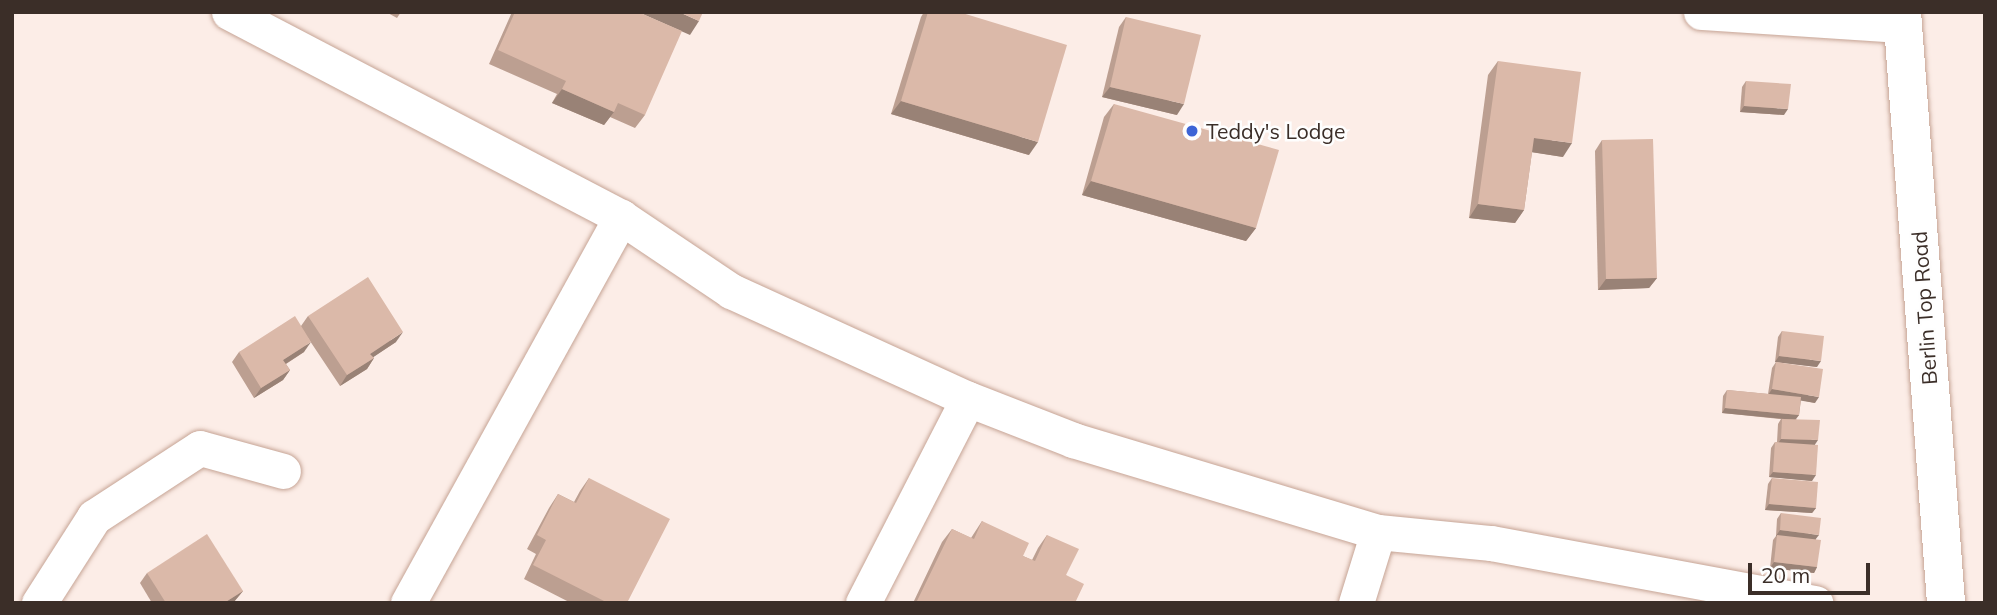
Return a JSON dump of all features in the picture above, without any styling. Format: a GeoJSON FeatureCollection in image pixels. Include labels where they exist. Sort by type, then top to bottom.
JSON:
{"type":"FeatureCollection","features":[{"type":"Feature","properties":{"kind":"street"},"geometry":{"type":"LineString","coordinates":[[229,12],[621,217],[731,291],[968,399],[1157,469],[1378,532],[1491,543],[1815,603]]}},
{"type":"Feature","properties":{"kind":"street"},"geometry":{"type":"LineString","coordinates":[[1701,12],[1903,18]]}},
{"type":"Feature","properties":{"kind":"street","name":"Berlin Top Road"},"geometry":{"type":"LineString","coordinates":[[1903,18],[1946,603]]}},
{"type":"Feature","properties":{"kind":"street"},"geometry":{"type":"LineString","coordinates":[[408,603],[621,217]]}},
{"type":"Feature","properties":{"kind":"street"},"geometry":{"type":"LineString","coordinates":[[863,603],[968,399]]}},
{"type":"Feature","properties":{"kind":"street"},"geometry":{"type":"LineString","coordinates":[[39,603],[94,517],[200,448],[283,471]]}},
{"type":"Feature","properties":{"kind":"street"},"geometry":{"type":"LineString","coordinates":[[1356,603],[1378,532]]}},
{"type":"Feature","properties":{"kind":"building"},"geometry":{"type":"Polygon","coordinates":[[[515,12],[638,12],[682,31],[645,115],[618,103],[614,112],[562,89],[566,81],[498,50],[515,12]]]}},
{"type":"Feature","properties":{"kind":"building"},"geometry":{"type":"Polygon","coordinates":[[[679,12],[703,12],[699,21],[679,12]]]}},
{"type":"Feature","properties":{"kind":"building"},"geometry":{"type":"Polygon","coordinates":[[[928,12],[959,12],[1067,45],[1038,142],[901,101],[928,12]]]}},
{"type":"Feature","properties":{"kind":"building"},"geometry":{"type":"Polygon","coordinates":[[[1126,17],[1201,35],[1184,104],[1110,87],[1126,17]]]}},
{"type":"Feature","properties":{"kind":"building"},"geometry":{"type":"Polygon","coordinates":[[[1498,61],[1581,72],[1572,143],[1534,138],[1524,210],[1478,204],[1498,61]]]}},
{"type":"Feature","properties":{"kind":"building"},"geometry":{"type":"Polygon","coordinates":[[[1746,81],[1791,84],[1788,109],[1744,106],[1746,81]]]}},
{"type":"Feature","properties":{"kind":"building"},"geometry":{"type":"Polygon","coordinates":[[[1114,104],[1279,150],[1256,228],[1091,181],[1114,104]]]}},
{"type":"Feature","properties":{"kind":"building"},"geometry":{"type":"Polygon","coordinates":[[[1653,139],[1657,278],[1606,279],[1602,140],[1653,139]]]}},
{"type":"Feature","properties":{"kind":"building"},"geometry":{"type":"Polygon","coordinates":[[[368,277],[403,332],[370,354],[374,358],[347,375],[308,316],[368,277]]]}},
{"type":"Feature","properties":{"kind":"building"},"geometry":{"type":"Polygon","coordinates":[[[295,316],[311,342],[283,360],[290,370],[261,388],[239,352],[295,316]]]}},
{"type":"Feature","properties":{"kind":"building"},"geometry":{"type":"Polygon","coordinates":[[[1782,331],[1824,336],[1821,361],[1779,356],[1782,331]]]}},
{"type":"Feature","properties":{"kind":"building"},"geometry":{"type":"Polygon","coordinates":[[[1776,362],[1823,369],[1819,397],[1772,389],[1776,362]]]}},
{"type":"Feature","properties":{"kind":"building"},"geometry":{"type":"Polygon","coordinates":[[[1727,390],[1801,397],[1799,415],[1725,408],[1727,390]]]}},
{"type":"Feature","properties":{"kind":"building"},"geometry":{"type":"Polygon","coordinates":[[[1782,419],[1820,420],[1818,440],[1781,439],[1782,419]]]}},
{"type":"Feature","properties":{"kind":"building"},"geometry":{"type":"Polygon","coordinates":[[[1775,442],[1818,445],[1816,475],[1773,472],[1775,442]]]}},
{"type":"Feature","properties":{"kind":"building"},"geometry":{"type":"Polygon","coordinates":[[[589,478],[670,519],[627,603],[608,603],[533,565],[546,540],[537,535],[558,494],[576,503],[589,478]]]}},
{"type":"Feature","properties":{"kind":"building"},"geometry":{"type":"Polygon","coordinates":[[[1772,478],[1818,482],[1816,508],[1769,504],[1772,478]]]}},
{"type":"Feature","properties":{"kind":"building"},"geometry":{"type":"Polygon","coordinates":[[[1781,513],[1821,518],[1819,535],[1780,530],[1781,513]]]}},
{"type":"Feature","properties":{"kind":"building"},"geometry":{"type":"Polygon","coordinates":[[[982,521],[1029,543],[1023,556],[1035,561],[1047,535],[1079,549],[1066,575],[1084,584],[1075,603],[916,603],[952,529],[974,539],[982,521]]]}},
{"type":"Feature","properties":{"kind":"building"},"geometry":{"type":"Polygon","coordinates":[[[207,534],[243,591],[224,603],[166,603],[147,573],[207,534]]]}},
{"type":"Feature","properties":{"kind":"building"},"geometry":{"type":"Polygon","coordinates":[[[1777,535],[1821,540],[1817,567],[1774,562],[1777,535]]]}},
{"type":"Feature","properties":{"kind":"place","name":"Teddy's Lodge"},"geometry":{"type":"Point","coordinates":[1192,131]}}]}
